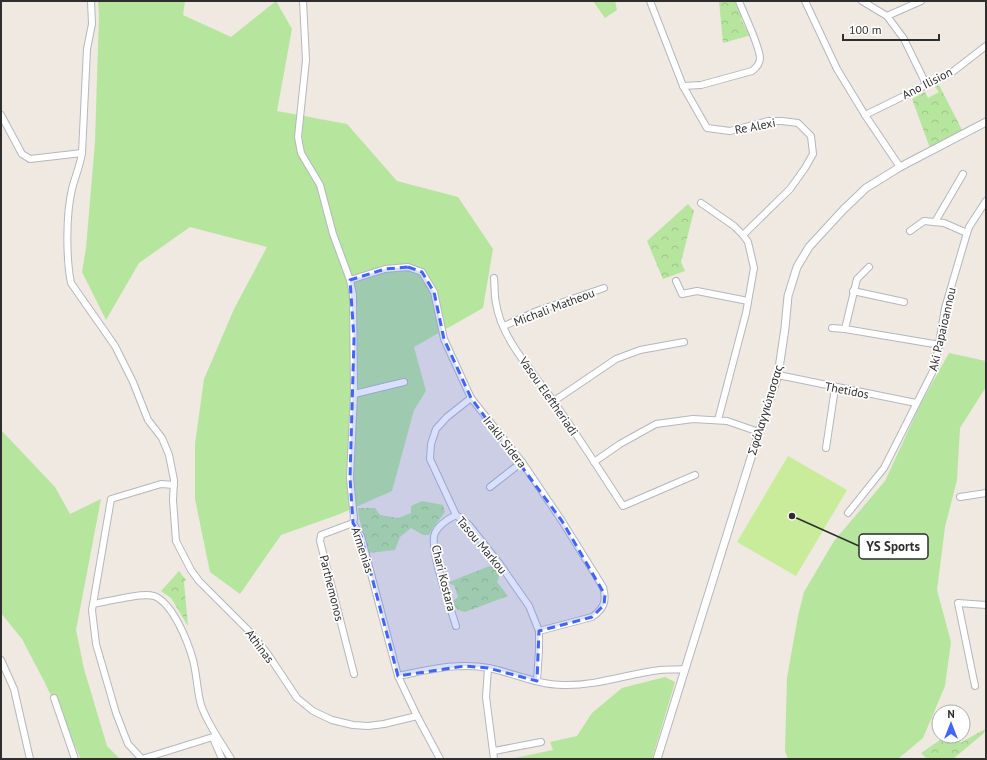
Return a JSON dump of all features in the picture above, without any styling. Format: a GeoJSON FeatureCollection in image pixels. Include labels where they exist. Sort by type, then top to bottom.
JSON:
{"type":"FeatureCollection","features":[{"type":"Feature","properties":{"kind":"street","name":"Athinas"},"geometry":{"type":"LineString","coordinates":[[91,1],[92,24],[87,49],[82,153],[80,166],[72,189],[70,201],[68,252],[71,283],[114,346],[133,382],[148,420],[162,438],[169,455],[174,485],[176,541],[191,570],[200,582],[249,630],[267,653],[297,698],[313,711],[332,720],[353,725],[368,726],[384,724],[417,716]]}},
{"type":"Feature","properties":{"kind":"street","name":"Armenias"},"geometry":{"type":"LineString","coordinates":[[303,1],[306,60],[298,136],[301,152],[320,185],[333,234],[350,280],[353,300],[354,394],[350,478],[354,518],[353,523],[361,536],[398,676],[440,759]]}},
{"type":"Feature","properties":{"kind":"street","name":"Re Alexi"},"geometry":{"type":"LineString","coordinates":[[650,1],[682,86],[707,128],[730,131],[768,122],[782,121],[798,123],[811,136],[813,154],[805,168],[790,189],[743,235]]}},
{"type":"Feature","properties":{"kind":"street"},"geometry":{"type":"LineString","coordinates":[[682,86],[701,85],[752,71],[758,66],[760,59],[756,44],[739,1]]}},
{"type":"Feature","properties":{"kind":"street"},"geometry":{"type":"LineString","coordinates":[[805,1],[837,69],[865,115],[900,167]]}},
{"type":"Feature","properties":{"kind":"street"},"geometry":{"type":"LineString","coordinates":[[862,1],[887,16],[904,39],[926,84]]}},
{"type":"Feature","properties":{"kind":"street"},"geometry":{"type":"LineString","coordinates":[[887,16],[920,1]]}},
{"type":"Feature","properties":{"kind":"street","name":"Ano Ilision"},"geometry":{"type":"LineString","coordinates":[[865,115],[951,73],[986,46]]}},
{"type":"Feature","properties":{"kind":"street"},"geometry":{"type":"LineString","coordinates":[[1,115],[22,154],[30,159],[82,153]]}},
{"type":"Feature","properties":{"kind":"street","name":"Σφάλαγγιώτισσας"},"geometry":{"type":"LineString","coordinates":[[657,759],[684,669],[778,375],[788,296],[796,267],[809,247],[843,210],[866,188],[900,167],[986,122]]}},
{"type":"Feature","properties":{"kind":"street"},"geometry":{"type":"LineString","coordinates":[[935,222],[963,174]]}},
{"type":"Feature","properties":{"kind":"street","name":"Aki Papaioannou"},"geometry":{"type":"LineString","coordinates":[[848,513],[884,468],[936,366],[945,308],[970,227],[986,201]]}},
{"type":"Feature","properties":{"kind":"street"},"geometry":{"type":"LineString","coordinates":[[701,203],[734,226],[743,235],[748,242],[754,268],[746,313],[718,420]]}},
{"type":"Feature","properties":{"kind":"street"},"geometry":{"type":"LineString","coordinates":[[910,231],[924,221],[944,223],[968,233]]}},
{"type":"Feature","properties":{"kind":"street","name":"Irakli Sidera"},"geometry":{"type":"LineString","coordinates":[[350,280],[385,269],[408,267],[422,272],[434,292],[444,339],[471,398],[522,462],[562,521],[603,587],[605,595],[604,605],[599,612],[592,617],[538,631]]}},
{"type":"Feature","properties":{"kind":"street"},"geometry":{"type":"LineString","coordinates":[[844,329],[857,279],[869,267]]}},
{"type":"Feature","properties":{"kind":"street","name":"Vasou Eleftheriadi"},"geometry":{"type":"LineString","coordinates":[[494,278],[496,304],[513,345],[530,372],[554,401],[623,506],[695,475]]}},
{"type":"Feature","properties":{"kind":"street"},"geometry":{"type":"LineString","coordinates":[[676,281],[682,294],[697,291],[748,301]]}},
{"type":"Feature","properties":{"kind":"street","name":"Michali Matheou"},"geometry":{"type":"LineString","coordinates":[[504,326],[537,311],[604,288]]}},
{"type":"Feature","properties":{"kind":"street"},"geometry":{"type":"LineString","coordinates":[[853,291],[904,302]]}},
{"type":"Feature","properties":{"kind":"street"},"geometry":{"type":"LineString","coordinates":[[832,328],[940,346]]}},
{"type":"Feature","properties":{"kind":"street"},"geometry":{"type":"LineString","coordinates":[[554,401],[616,360],[640,350],[684,342]]}},
{"type":"Feature","properties":{"kind":"street","name":"Thetidos"},"geometry":{"type":"LineString","coordinates":[[778,375],[835,388],[916,403]]}},
{"type":"Feature","properties":{"kind":"street"},"geometry":{"type":"LineString","coordinates":[[354,394],[404,382]]}},
{"type":"Feature","properties":{"kind":"street"},"geometry":{"type":"LineString","coordinates":[[826,448],[835,388]]}},
{"type":"Feature","properties":{"kind":"street","name":"Tasou Markou"},"geometry":{"type":"LineString","coordinates":[[471,398],[447,417],[436,429],[431,444],[430,459],[456,515],[469,525],[529,606],[538,631],[539,650],[537,681]]}},
{"type":"Feature","properties":{"kind":"street"},"geometry":{"type":"LineString","coordinates":[[594,462],[620,444],[656,424],[693,419],[727,420],[759,432]]}},
{"type":"Feature","properties":{"kind":"street"},"geometry":{"type":"LineString","coordinates":[[490,487],[522,462]]}},
{"type":"Feature","properties":{"kind":"street"},"geometry":{"type":"LineString","coordinates":[[174,485],[161,484],[111,499],[92,610],[96,644],[116,713],[128,744],[142,759],[214,737],[221,741],[231,759]]}},
{"type":"Feature","properties":{"kind":"street"},"geometry":{"type":"LineString","coordinates":[[960,496],[986,493]]}},
{"type":"Feature","properties":{"kind":"street","name":"Chari Kostara"},"geometry":{"type":"LineString","coordinates":[[456,515],[444,522],[435,533],[433,544],[456,626]]}},
{"type":"Feature","properties":{"kind":"street","name":"Parthemonos"},"geometry":{"type":"LineString","coordinates":[[353,523],[348,526],[326,532],[321,535],[320,541],[354,674]]}},
{"type":"Feature","properties":{"kind":"street"},"geometry":{"type":"LineString","coordinates":[[93,604],[138,596],[154,596],[167,604],[183,633],[193,660],[201,706],[222,759]]}},
{"type":"Feature","properties":{"kind":"street"},"geometry":{"type":"LineString","coordinates":[[974,686],[958,603],[986,605]]}},
{"type":"Feature","properties":{"kind":"street"},"geometry":{"type":"LineString","coordinates":[[1,660],[14,690],[30,759]]}},
{"type":"Feature","properties":{"kind":"street"},"geometry":{"type":"LineString","coordinates":[[398,676],[442,667],[465,666],[488,668],[537,681],[562,685],[586,684],[660,670],[684,669]]}},
{"type":"Feature","properties":{"kind":"street"},"geometry":{"type":"LineString","coordinates":[[488,668],[486,697],[494,759]]}},
{"type":"Feature","properties":{"kind":"street"},"geometry":{"type":"LineString","coordinates":[[54,698],[75,759]]}},
{"type":"Feature","properties":{"kind":"street"},"geometry":{"type":"LineString","coordinates":[[494,751],[541,742]]}},
{"type":"Feature","properties":{"kind":"highlighted area"},"geometry":{"type":"Polygon","coordinates":[[[408,267],[422,272],[434,292],[444,339],[471,398],[562,521],[605,595],[604,605],[592,617],[539,631],[537,681],[488,668],[465,666],[398,676],[361,536],[353,523],[350,478],[354,339],[350,280],[385,269],[408,267]]]}},
{"type":"Feature","properties":{"kind":"green space"},"geometry":{"type":"Polygon","coordinates":[[[98,1],[185,1],[183,15],[231,37],[276,1],[292,29],[277,111],[347,124],[397,181],[458,197],[493,249],[483,308],[414,347],[426,391],[414,410],[392,491],[340,514],[281,535],[240,594],[210,572],[195,499],[195,444],[204,379],[234,309],[267,247],[190,227],[139,263],[106,320],[82,272],[86,248],[95,142],[99,15],[98,1]]]}},
{"type":"Feature","properties":{"kind":"green space"},"geometry":{"type":"Polygon","coordinates":[[[593,1],[615,1],[617,10],[605,18],[593,1]]]}},
{"type":"Feature","properties":{"kind":"green space"},"geometry":{"type":"Polygon","coordinates":[[[719,1],[736,1],[743,15],[741,19],[751,35],[723,43],[719,1]]]}},
{"type":"Feature","properties":{"kind":"green space"},"geometry":{"type":"Polygon","coordinates":[[[939,85],[962,130],[930,148],[912,99],[925,92],[928,98],[939,92],[935,87],[939,85]]]}},
{"type":"Feature","properties":{"kind":"green space"},"geometry":{"type":"Polygon","coordinates":[[[688,204],[694,211],[681,262],[685,271],[663,279],[647,241],[688,204]]]}},
{"type":"Feature","properties":{"kind":"green space"},"geometry":{"type":"Polygon","coordinates":[[[949,353],[986,361],[986,387],[960,428],[957,480],[945,527],[937,590],[951,642],[945,686],[937,704],[931,704],[931,719],[923,738],[898,759],[788,759],[785,751],[787,678],[798,616],[804,592],[834,541],[885,481],[921,403],[949,353]]]}},
{"type":"Feature","properties":{"kind":"green space"},"geometry":{"type":"Polygon","coordinates":[[[1,430],[55,487],[70,514],[101,499],[76,630],[84,669],[107,746],[120,759],[81,759],[45,683],[22,639],[1,613],[1,430]]]}},
{"type":"Feature","properties":{"kind":"green space"},"geometry":{"type":"Polygon","coordinates":[[[788,456],[847,490],[796,576],[737,542],[788,456]]]}},
{"type":"Feature","properties":{"kind":"green space"},"geometry":{"type":"Polygon","coordinates":[[[422,501],[443,505],[445,512],[429,535],[423,535],[411,528],[400,537],[395,550],[369,553],[359,518],[358,508],[375,508],[380,515],[398,518],[411,513],[411,506],[422,501]]]}},
{"type":"Feature","properties":{"kind":"green space"},"geometry":{"type":"Polygon","coordinates":[[[492,565],[499,575],[497,582],[508,596],[465,612],[458,610],[453,601],[458,597],[454,585],[450,584],[449,582],[492,565]]]}},
{"type":"Feature","properties":{"kind":"green space"},"geometry":{"type":"Polygon","coordinates":[[[179,571],[186,580],[184,582],[188,626],[171,598],[161,591],[179,571]]]}},
{"type":"Feature","properties":{"kind":"green space"},"geometry":{"type":"Polygon","coordinates":[[[665,677],[675,682],[652,759],[510,759],[553,750],[550,742],[577,736],[592,713],[622,688],[665,677]]]}},
{"type":"Feature","properties":{"kind":"green space"},"geometry":{"type":"Polygon","coordinates":[[[985,729],[984,733],[971,744],[971,737],[985,729]]]}},
{"type":"Feature","properties":{"kind":"green space"},"geometry":{"type":"Polygon","coordinates":[[[934,744],[971,744],[953,759],[927,759],[921,753],[934,744]]]}},
{"type":"Feature","properties":{"kind":"place","name":"YS Sports"},"geometry":{"type":"Point","coordinates":[792,516]}}]}
